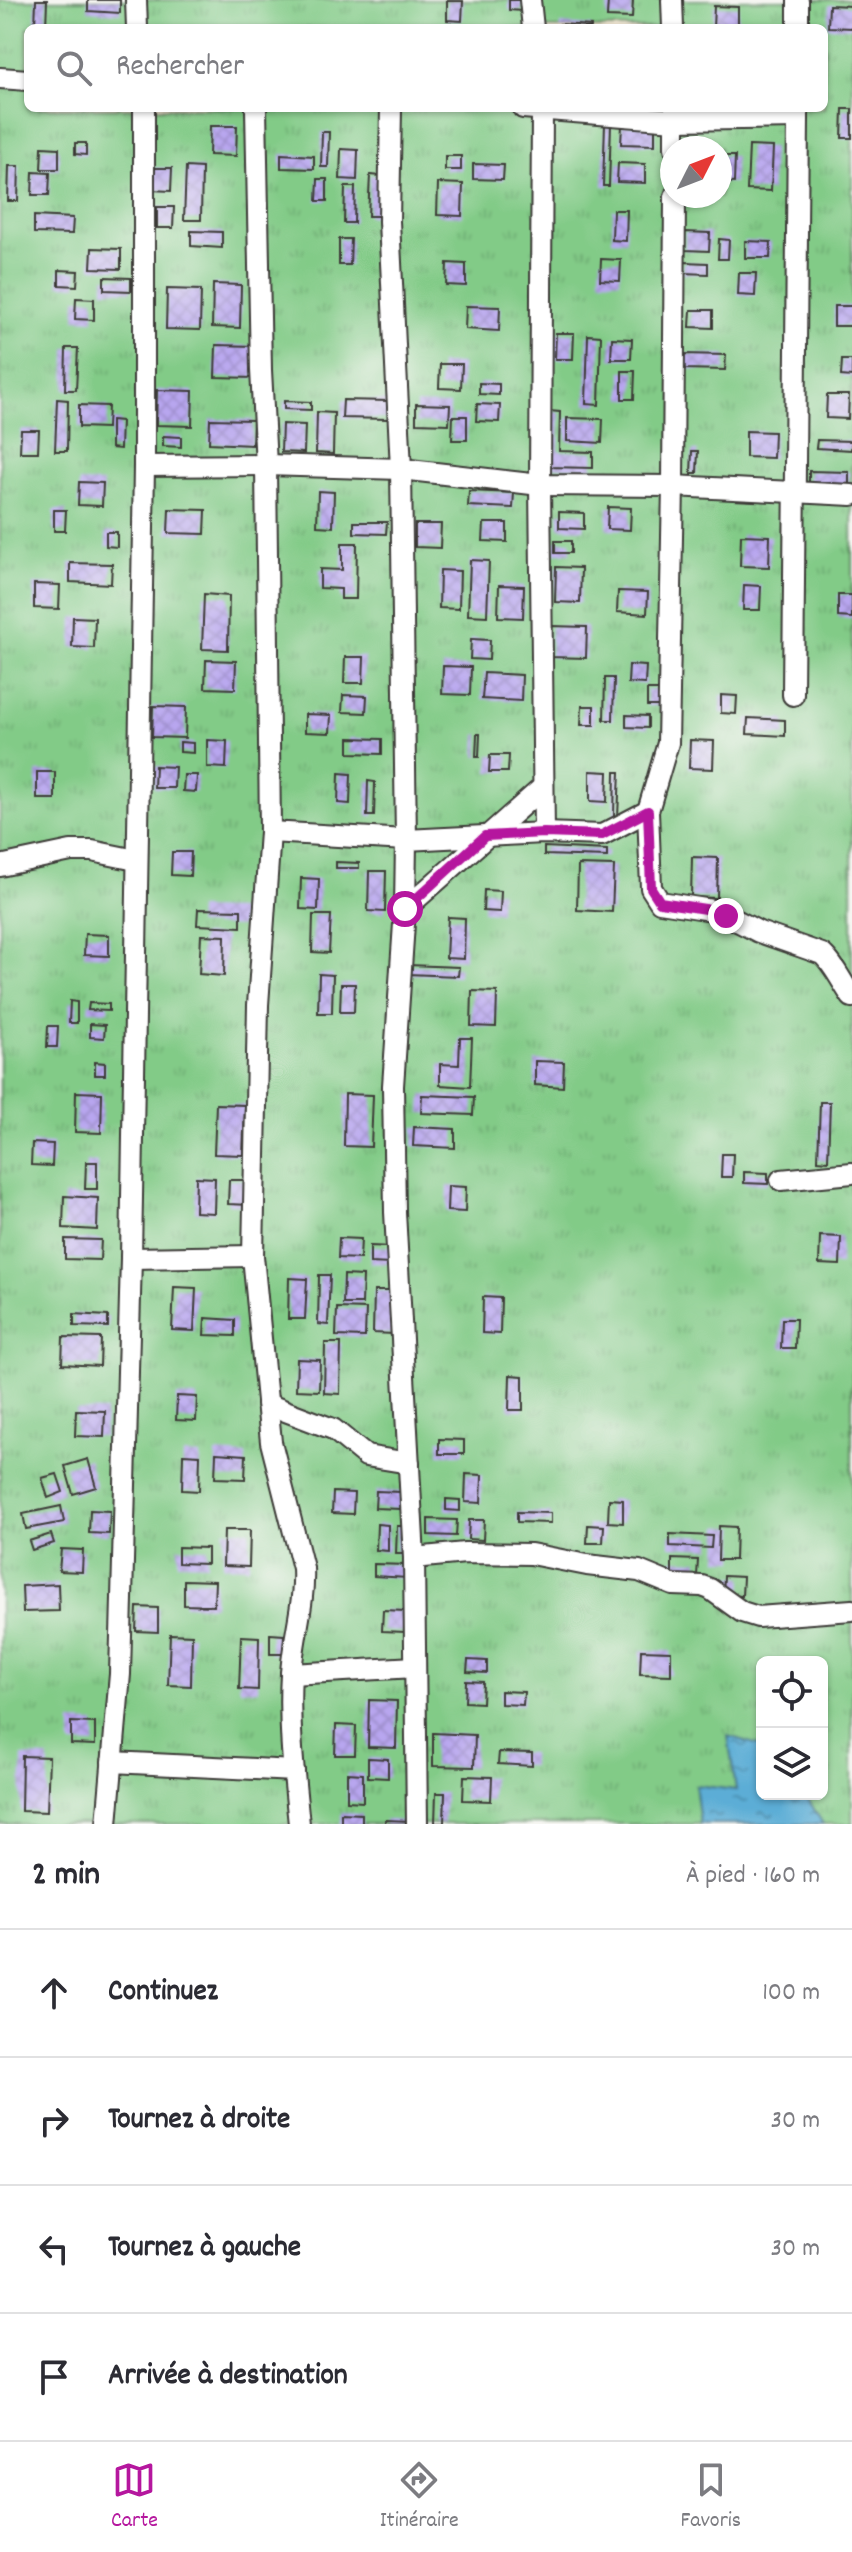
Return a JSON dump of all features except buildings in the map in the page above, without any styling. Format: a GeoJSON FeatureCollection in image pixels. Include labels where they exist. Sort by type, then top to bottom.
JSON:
{"type":"FeatureCollection","features":[{"type":"Feature","properties":{"kind":"street"},"geometry":{"type":"LineString","coordinates":[[136,0],[137,24]]}},
{"type":"Feature","properties":{"kind":"street"},"geometry":{"type":"LineString","coordinates":[[530,0],[533,24]]}},
{"type":"Feature","properties":{"kind":"street"},"geometry":{"type":"LineString","coordinates":[[672,0],[673,24]]}},
{"type":"Feature","properties":{"kind":"street"},"geometry":{"type":"LineString","coordinates":[[798,0],[798,24]]}},
{"type":"Feature","properties":{"kind":"street"},"geometry":{"type":"LineString","coordinates":[[0,78],[24,80]]}},
{"type":"Feature","properties":{"kind":"street"},"geometry":{"type":"LineString","coordinates":[[107,1824],[120,1674],[131,1258],[144,466],[144,112]]}},
{"type":"Feature","properties":{"kind":"street"},"geometry":{"type":"LineString","coordinates":[[256,112],[266,465],[270,832],[258,1005],[253,1256],[271,1442],[303,1568],[304,1585],[291,1674],[299,1824]]}},
{"type":"Feature","properties":{"kind":"street"},"geometry":{"type":"LineString","coordinates":[[391,112],[389,221],[401,469],[406,840],[405,909],[393,1086],[395,1212],[414,1558],[417,1824]]}},
{"type":"Feature","properties":{"kind":"street"},"geometry":{"type":"LineString","coordinates":[[536,112],[544,833]]}},
{"type":"Feature","properties":{"kind":"street"},"geometry":{"type":"LineString","coordinates":[[629,112],[798,113],[793,695]]}},
{"type":"Feature","properties":{"kind":"street"},"geometry":{"type":"LineString","coordinates":[[675,114],[675,136]]}},
{"type":"Feature","properties":{"kind":"street"},"geometry":{"type":"LineString","coordinates":[[675,208],[668,743],[648,811],[651,888],[660,902],[718,911],[759,932],[822,954],[829,959],[852,997]]}},
{"type":"Feature","properties":{"kind":"street"},"geometry":{"type":"LineString","coordinates":[[144,466],[266,465],[401,469],[540,485],[673,486],[852,495]]}},
{"type":"Feature","properties":{"kind":"street"},"geometry":{"type":"LineString","coordinates":[[405,909],[543,787]]}},
{"type":"Feature","properties":{"kind":"street"},"geometry":{"type":"LineString","coordinates":[[270,832],[406,840],[544,833],[602,835],[648,811]]}},
{"type":"Feature","properties":{"kind":"street"},"geometry":{"type":"LineString","coordinates":[[0,866],[71,851],[92,851],[136,860]]}},
{"type":"Feature","properties":{"kind":"street"},"geometry":{"type":"LineString","coordinates":[[781,1180],[852,1173]]}},
{"type":"Feature","properties":{"kind":"street"},"geometry":{"type":"LineString","coordinates":[[131,1258],[253,1256]]}},
{"type":"Feature","properties":{"kind":"street"},"geometry":{"type":"LineString","coordinates":[[267,1404],[333,1429],[366,1456],[409,1463]]}},
{"type":"Feature","properties":{"kind":"street"},"geometry":{"type":"LineString","coordinates":[[414,1558],[465,1553],[531,1554],[639,1571],[673,1585],[710,1589],[742,1612],[758,1617],[852,1610]]}},
{"type":"Feature","properties":{"kind":"street"},"geometry":{"type":"LineString","coordinates":[[291,1674],[415,1667]]}},
{"type":"Feature","properties":{"kind":"street"},"geometry":{"type":"LineString","coordinates":[[112,1762],[294,1771]]}},
{"type":"Feature","properties":{"kind":"green space"},"geometry":{"type":"Polygon","coordinates":[[[0,0],[852,0],[852,1824],[0,1824],[0,0]]]}},
{"type":"Feature","properties":{"kind":"water"},"geometry":{"type":"Polygon","coordinates":[[[728,1736],[756,1744],[756,1800],[809,1800],[823,1824],[700,1824],[695,1785],[736,1790],[728,1736]]]}},
{"type":"Feature","properties":{"kind":"route"},"geometry":{"type":"LineString","coordinates":[[405,909],[485,836],[544,833],[602,835],[648,811],[651,888],[654,896],[660,902],[718,911],[726,916]]}}]}
